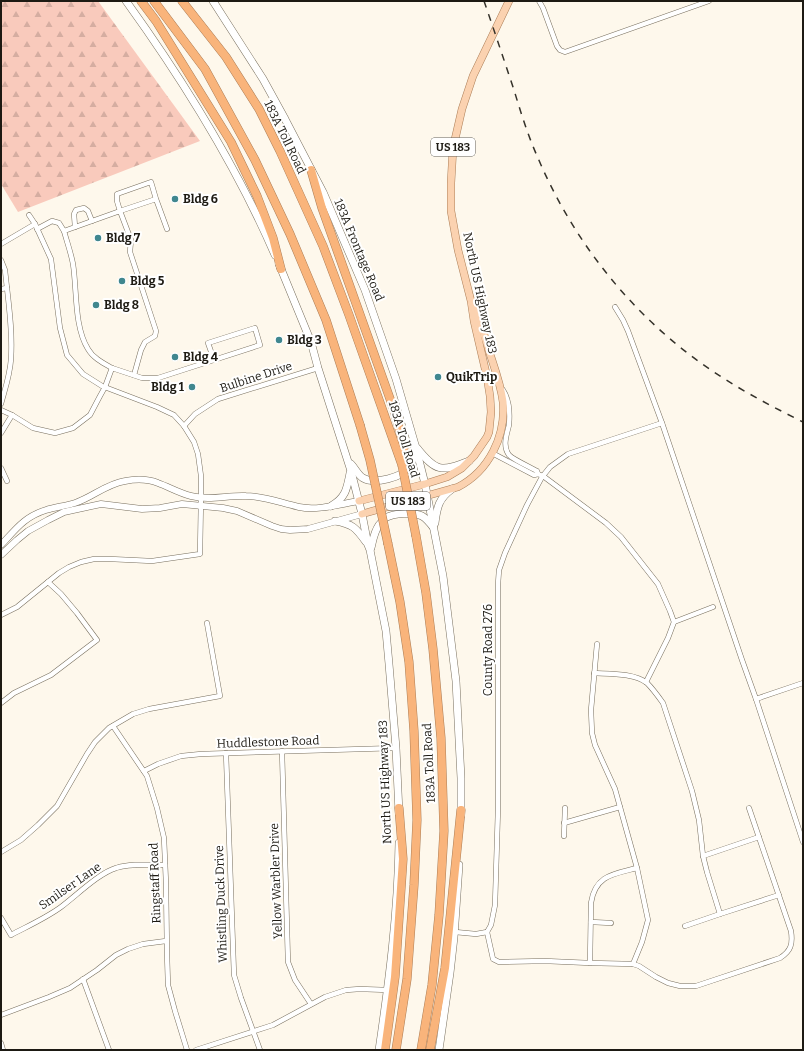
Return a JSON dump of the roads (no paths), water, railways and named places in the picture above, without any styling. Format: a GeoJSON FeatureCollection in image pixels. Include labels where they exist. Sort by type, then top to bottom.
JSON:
{"type":"FeatureCollection","features":[{"type":"Feature","properties":{"kind":"highway"},"geometry":{"type":"LineString","coordinates":[[141,1],[156,21],[231,142],[260,203],[273,238],[281,269]]}},
{"type":"Feature","properties":{"kind":"highway","name":"183A Toll Road"},"geometry":{"type":"LineString","coordinates":[[154,1],[205,69],[255,160],[290,234],[326,320],[370,460],[400,602],[409,662],[414,732],[417,820],[414,885],[407,979],[396,1050]]}},
{"type":"Feature","properties":{"kind":"highway","name":"183A Toll Road"},"geometry":{"type":"LineString","coordinates":[[182,1],[226,57],[259,109],[280,151],[323,246],[402,465],[426,593],[433,650],[441,738],[444,830],[439,915],[432,985],[421,1050]]}},
{"type":"Feature","properties":{"kind":"highway"},"geometry":{"type":"LineString","coordinates":[[311,170],[322,208],[394,410],[404,447],[402,465]]}},
{"type":"Feature","properties":{"kind":"highway"},"geometry":{"type":"LineString","coordinates":[[385,1050],[395,977],[403,859],[399,808]]}},
{"type":"Feature","properties":{"kind":"highway"},"geometry":{"type":"LineString","coordinates":[[430,1050],[445,968],[461,810]]}},
{"type":"Feature","properties":{"kind":"main road"},"geometry":{"type":"LineString","coordinates":[[126,1],[203,116],[251,204],[281,269],[311,342],[359,501]]}},
{"type":"Feature","properties":{"kind":"main road","name":"183A Frontage Road"},"geometry":{"type":"LineString","coordinates":[[213,1],[263,79],[285,118],[323,192],[365,290],[396,379],[425,484],[434,529]]}},
{"type":"Feature","properties":{"kind":"main road","name":"North US Highway 183"},"geometry":{"type":"LineString","coordinates":[[378,1050],[388,990],[396,903],[399,808],[394,709],[386,631],[359,501],[447,477],[470,461],[478,451],[489,432],[491,412],[490,396],[471,301],[458,250],[451,211],[451,183],[453,148],[462,109],[473,76],[510,1]]}},
{"type":"Feature","properties":{"kind":"main road","name":"North US Highway 183"},"geometry":{"type":"LineString","coordinates":[[362,514],[464,484],[484,466],[492,453],[501,427],[503,408],[500,385],[486,339],[471,301]]}},
{"type":"Feature","properties":{"kind":"main road"},"geometry":{"type":"LineString","coordinates":[[489,432],[492,453]]}},
{"type":"Feature","properties":{"kind":"main road"},"geometry":{"type":"LineString","coordinates":[[347,458],[362,477],[372,481],[379,481],[400,475],[407,470],[413,460],[415,446]]}},
{"type":"Feature","properties":{"kind":"main road"},"geometry":{"type":"LineString","coordinates":[[415,446],[431,464],[442,468],[452,468],[470,461]]}},
{"type":"Feature","properties":{"kind":"main road"},"geometry":{"type":"LineString","coordinates":[[331,506],[346,492],[351,471]]}},
{"type":"Feature","properties":{"kind":"main road","name":"US 183"},"geometry":{"type":"LineString","coordinates":[[438,1050],[455,932],[461,810],[460,749],[456,681],[444,576],[434,529],[438,506],[444,495],[454,488]]}},
{"type":"Feature","properties":{"kind":"main road"},"geometry":{"type":"LineString","coordinates":[[369,548],[374,533],[385,518],[400,514],[413,513],[427,520],[434,529]]}},
{"type":"Feature","properties":{"kind":"main road"},"geometry":{"type":"LineString","coordinates":[[335,521],[353,526],[369,548]]}},
{"type":"Feature","properties":{"kind":"street"},"geometry":{"type":"LineString","coordinates":[[539,1],[543,8],[556,46],[565,52],[709,1]]}},
{"type":"Feature","properties":{"kind":"street"},"geometry":{"type":"LineString","coordinates":[[134,375],[141,350],[145,342],[155,336],[156,331],[130,252],[130,240],[120,212],[117,194],[151,182],[167,229]]}},
{"type":"Feature","properties":{"kind":"street"},"geometry":{"type":"LineString","coordinates":[[64,231],[156,199]]}},
{"type":"Feature","properties":{"kind":"street"},"geometry":{"type":"LineString","coordinates":[[75,227],[74,214],[76,210],[84,208],[88,211],[92,221]]}},
{"type":"Feature","properties":{"kind":"street"},"geometry":{"type":"LineString","coordinates":[[1,615],[17,607],[59,573],[69,567],[94,559],[152,561],[200,554],[201,476],[198,454],[194,442],[184,426],[174,415],[105,387],[83,374],[67,355],[60,328],[51,259],[36,226],[29,215]]}},
{"type":"Feature","properties":{"kind":"street"},"geometry":{"type":"LineString","coordinates":[[1,244],[36,226],[52,221],[59,223],[64,231],[73,263],[81,333],[88,350],[99,360],[112,368],[142,378],[158,378],[214,360],[260,345],[255,328],[208,343],[214,360]]}},
{"type":"Feature","properties":{"kind":"street"},"geometry":{"type":"LineString","coordinates":[[1,260],[5,270],[11,337],[11,360],[8,380],[1,404]]}},
{"type":"Feature","properties":{"kind":"street"},"geometry":{"type":"LineString","coordinates":[[1,289],[7,288]]}},
{"type":"Feature","properties":{"kind":"street"},"geometry":{"type":"LineString","coordinates":[[615,307],[628,331],[662,423],[803,842]]}},
{"type":"Feature","properties":{"kind":"street"},"geometry":{"type":"LineString","coordinates":[[1,410],[33,428],[55,433],[73,428],[90,416],[105,387],[112,368]]}},
{"type":"Feature","properties":{"kind":"street","name":"Bulbine Drive"},"geometry":{"type":"LineString","coordinates":[[184,426],[195,414],[218,399],[318,368]]}},
{"type":"Feature","properties":{"kind":"street"},"geometry":{"type":"LineString","coordinates":[[500,385],[505,393],[509,415],[509,424],[505,442],[507,451],[512,458],[537,471],[540,475],[606,523],[621,537],[658,584],[674,622],[668,638],[646,682]]}},
{"type":"Feature","properties":{"kind":"street"},"geometry":{"type":"LineString","coordinates":[[1,433],[12,415]]}},
{"type":"Feature","properties":{"kind":"street","name":"County Road 276"},"geometry":{"type":"LineString","coordinates":[[487,932],[491,925],[495,905],[498,808],[499,570],[505,553],[540,475],[568,454],[662,423]]}},
{"type":"Feature","properties":{"kind":"street"},"geometry":{"type":"LineString","coordinates":[[492,453],[534,475],[540,475]]}},
{"type":"Feature","properties":{"kind":"street"},"geometry":{"type":"LineString","coordinates":[[1,468],[7,481]]}},
{"type":"Feature","properties":{"kind":"street"},"geometry":{"type":"LineString","coordinates":[[1,545],[19,525],[28,518],[46,510],[81,501],[107,486],[125,480],[157,482],[174,491],[201,498],[246,496],[271,499],[300,507],[315,508],[359,501]]}},
{"type":"Feature","properties":{"kind":"street"},"geometry":{"type":"LineString","coordinates":[[1,555],[28,531],[48,520],[64,512],[101,504],[142,509],[160,508],[182,504],[223,508],[251,516],[281,529],[290,530],[308,529],[362,514]]}},
{"type":"Feature","properties":{"kind":"street"},"geometry":{"type":"LineString","coordinates":[[1,704],[14,693],[51,675],[97,640],[61,594],[48,582]]}},
{"type":"Feature","properties":{"kind":"street"},"geometry":{"type":"LineString","coordinates":[[674,622],[713,607]]}},
{"type":"Feature","properties":{"kind":"street"},"geometry":{"type":"LineString","coordinates":[[1,852],[21,840],[57,806],[95,742],[109,728],[133,714],[149,709],[220,696],[207,623]]}},
{"type":"Feature","properties":{"kind":"street"},"geometry":{"type":"LineString","coordinates":[[597,644],[594,673],[592,733],[595,745],[615,789],[637,868],[648,920],[642,942],[633,964]]}},
{"type":"Feature","properties":{"kind":"street"},"geometry":{"type":"LineString","coordinates":[[594,673],[631,676],[646,682],[655,691],[663,703],[692,791],[699,820],[703,856],[720,914]]}},
{"type":"Feature","properties":{"kind":"street"},"geometry":{"type":"LineString","coordinates":[[756,699],[803,683]]}},
{"type":"Feature","properties":{"kind":"street","name":"Ringstaff Road"},"geometry":{"type":"LineString","coordinates":[[113,726],[147,776],[164,838],[168,985],[187,1050]]}},
{"type":"Feature","properties":{"kind":"street","name":"Huddlestone Road"},"geometry":{"type":"LineString","coordinates":[[144,771],[158,764],[181,756],[201,754],[396,748]]}},
{"type":"Feature","properties":{"kind":"street","name":"Yellow Warbler Drive"},"geometry":{"type":"LineString","coordinates":[[282,751],[288,962],[295,980],[311,1004]]}},
{"type":"Feature","properties":{"kind":"street","name":"Whistling Duck Drive"},"geometry":{"type":"LineString","coordinates":[[226,753],[234,974],[260,1050]]}},
{"type":"Feature","properties":{"kind":"street"},"geometry":{"type":"LineString","coordinates":[[564,823],[620,807]]}},
{"type":"Feature","properties":{"kind":"street"},"geometry":{"type":"LineString","coordinates":[[564,836],[565,808]]}},
{"type":"Feature","properties":{"kind":"street"},"geometry":{"type":"LineString","coordinates":[[455,932],[476,934],[487,932],[493,959],[495,961],[633,964],[668,983],[680,986],[696,986],[780,958],[786,954],[790,948],[792,940],[779,896],[749,808]]}},
{"type":"Feature","properties":{"kind":"street"},"geometry":{"type":"LineString","coordinates":[[703,856],[759,837]]}},
{"type":"Feature","properties":{"kind":"street","name":"Smilser Lane"},"geometry":{"type":"LineString","coordinates":[[1,918],[11,935],[42,919],[60,907],[102,874],[116,868],[130,866],[165,865]]}},
{"type":"Feature","properties":{"kind":"street"},"geometry":{"type":"LineString","coordinates":[[590,963],[592,895],[601,881],[607,877],[637,868]]}},
{"type":"Feature","properties":{"kind":"street"},"geometry":{"type":"LineString","coordinates":[[685,926],[779,896]]}},
{"type":"Feature","properties":{"kind":"street"},"geometry":{"type":"LineString","coordinates":[[591,922],[611,923]]}},
{"type":"Feature","properties":{"kind":"street"},"geometry":{"type":"LineString","coordinates":[[1,1015],[70,988],[116,955],[128,949],[143,944],[166,941]]}},
{"type":"Feature","properties":{"kind":"street"},"geometry":{"type":"LineString","coordinates":[[83,979],[109,1050]]}},
{"type":"Feature","properties":{"kind":"street"},"geometry":{"type":"LineString","coordinates":[[196,1050],[273,1025],[325,997],[346,990],[388,990]]}},
{"type":"Feature","properties":{"kind":"street"},"geometry":{"type":"LineString","coordinates":[[1,1043],[4,1050]]}},
{"type":"Feature","properties":{"kind":"railway"},"geometry":{"type":"LineString","coordinates":[[484,1],[525,124],[538,158],[569,220],[588,249],[632,302],[657,327],[683,349],[733,384],[767,404],[803,422]]}},
{"type":"Feature","properties":{"kind":"place","name":"Bldg 6"},"geometry":{"type":"Point","coordinates":[175,199]}},
{"type":"Feature","properties":{"kind":"place","name":"Bldg 7"},"geometry":{"type":"Point","coordinates":[98,238]}},
{"type":"Feature","properties":{"kind":"place","name":"Bldg 5"},"geometry":{"type":"Point","coordinates":[122,281]}},
{"type":"Feature","properties":{"kind":"place","name":"Bldg 8"},"geometry":{"type":"Point","coordinates":[96,305]}},
{"type":"Feature","properties":{"kind":"place","name":"Bldg 3"},"geometry":{"type":"Point","coordinates":[279,340]}},
{"type":"Feature","properties":{"kind":"place","name":"Bldg 4"},"geometry":{"type":"Point","coordinates":[175,357]}},
{"type":"Feature","properties":{"kind":"place","name":"QuikTrip"},"geometry":{"type":"Point","coordinates":[438,377]}},
{"type":"Feature","properties":{"kind":"place","name":"Bldg 1"},"geometry":{"type":"Point","coordinates":[192,387]}}]}
